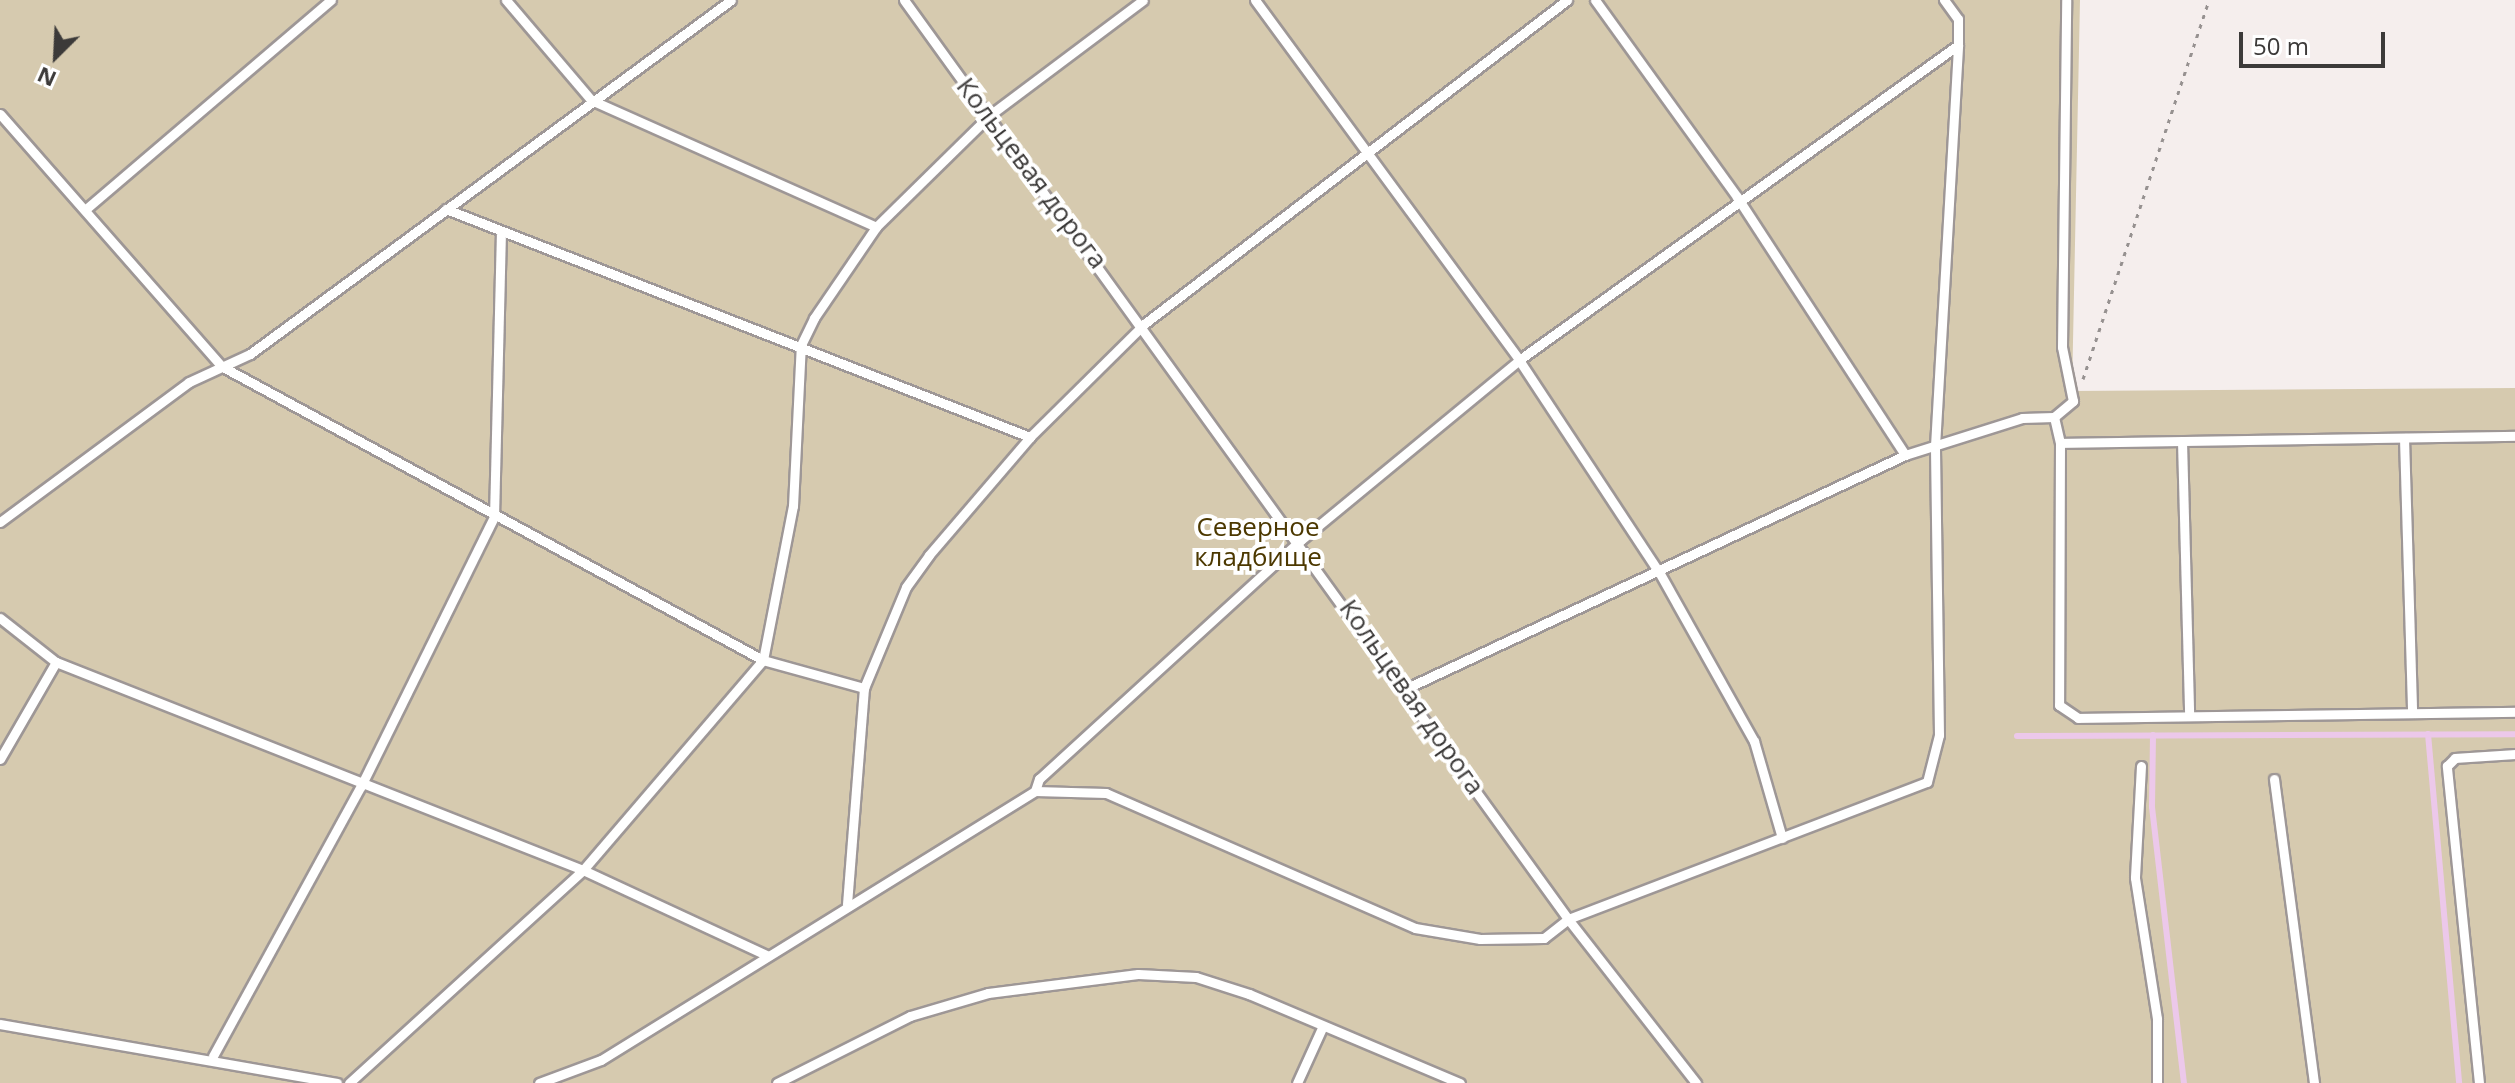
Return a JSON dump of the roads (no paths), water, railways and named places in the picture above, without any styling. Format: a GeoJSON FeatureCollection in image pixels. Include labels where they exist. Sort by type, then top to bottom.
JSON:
{"type":"FeatureCollection","features":[{"type":"Feature","properties":{"kind":"lane"},"geometry":{"type":"LineString","coordinates":[[86,209],[331,0]]}},
{"type":"Feature","properties":{"kind":"lane"},"geometry":{"type":"LineString","coordinates":[[506,0],[591,100],[876,227]]}},
{"type":"Feature","properties":{"kind":"lane"},"geometry":{"type":"LineString","coordinates":[[0,522],[221,366],[250,354],[591,100],[731,0]]}},
{"type":"Feature","properties":{"kind":"lane","name":"Кольцевая дорога"},"geometry":{"type":"LineString","coordinates":[[904,0],[1301,540],[1568,919],[1696,1083]]}},
{"type":"Feature","properties":{"kind":"lane"},"geometry":{"type":"LineString","coordinates":[[349,1083],[583,870],[763,660],[793,506],[801,345],[876,227],[990,115],[1143,0]]}},
{"type":"Feature","properties":{"kind":"lane"},"geometry":{"type":"LineString","coordinates":[[1255,0],[1519,360],[1659,572],[1754,741],[1782,838]]}},
{"type":"Feature","properties":{"kind":"lane"},"geometry":{"type":"LineString","coordinates":[[847,904],[864,688],[906,587],[1030,437],[1144,324],[1567,0]]}},
{"type":"Feature","properties":{"kind":"lane"},"geometry":{"type":"LineString","coordinates":[[1595,0],[1737,197],[1905,455]]}},
{"type":"Feature","properties":{"kind":"lane"},"geometry":{"type":"LineString","coordinates":[[539,1083],[601,1060],[847,904],[1035,791],[1106,793],[1152,809],[1415,928],[1480,939],[1544,938],[1568,919],[1927,782],[1939,735],[1935,446],[1958,45],[1958,19],[1944,0]]}},
{"type":"Feature","properties":{"kind":"lane"},"geometry":{"type":"LineString","coordinates":[[1407,688],[1905,455],[2022,418],[2054,417],[2073,401],[2062,347],[2066,0]]}},
{"type":"Feature","properties":{"kind":"lane"},"geometry":{"type":"LineString","coordinates":[[1035,791],[1039,779],[1301,540],[1519,360],[1737,197],[1958,45]]}},
{"type":"Feature","properties":{"kind":"lane"},"geometry":{"type":"LineString","coordinates":[[0,114],[221,366],[494,517],[763,660],[864,688]]}},
{"type":"Feature","properties":{"kind":"lane"},"geometry":{"type":"LineString","coordinates":[[446,209],[501,235],[801,345],[1030,437]]}},
{"type":"Feature","properties":{"kind":"lane"},"geometry":{"type":"LineString","coordinates":[[213,1056],[361,786],[494,517],[501,235]]}},
{"type":"Feature","properties":{"kind":"lane"},"geometry":{"type":"LineString","coordinates":[[2054,417],[2060,443],[2059,705],[2078,718],[2515,712]]}},
{"type":"Feature","properties":{"kind":"lane"},"geometry":{"type":"LineString","coordinates":[[2060,443],[2515,436]]}},
{"type":"Feature","properties":{"kind":"lane"},"geometry":{"type":"LineString","coordinates":[[2404,438],[2412,713]]}},
{"type":"Feature","properties":{"kind":"lane"},"geometry":{"type":"LineString","coordinates":[[2182,441],[2189,715]]}},
{"type":"Feature","properties":{"kind":"lane"},"geometry":{"type":"LineString","coordinates":[[0,618],[56,662],[361,786],[583,870],[766,955]]}},
{"type":"Feature","properties":{"kind":"lane"},"geometry":{"type":"LineString","coordinates":[[0,759],[56,662]]}},
{"type":"Feature","properties":{"kind":"lane"},"geometry":{"type":"LineString","coordinates":[[2479,1083],[2447,766],[2455,758],[2515,754]]}},
{"type":"Feature","properties":{"kind":"lane"},"geometry":{"type":"LineString","coordinates":[[2141,766],[2135,878],[2157,1019],[2157,1083]]}},
{"type":"Feature","properties":{"kind":"lane"},"geometry":{"type":"LineString","coordinates":[[2274,779],[2314,1083]]}},
{"type":"Feature","properties":{"kind":"lane"},"geometry":{"type":"LineString","coordinates":[[777,1083],[910,1016],[1062,980],[1196,977],[1460,1083]]}},
{"type":"Feature","properties":{"kind":"lane"},"geometry":{"type":"LineString","coordinates":[[0,1024],[213,1056],[337,1083]]}},
{"type":"Feature","properties":{"kind":"lane"},"geometry":{"type":"LineString","coordinates":[[1297,1083],[1322,1028]]}},
{"type":"Feature","properties":{"kind":"waterway"},"geometry":{"type":"LineString","coordinates":[[2428,734],[2459,1083]]}},
{"type":"Feature","properties":{"kind":"waterway"},"geometry":{"type":"LineString","coordinates":[[2017,736],[2515,734]]}},
{"type":"Feature","properties":{"kind":"waterway"},"geometry":{"type":"LineString","coordinates":[[2153,735],[2152,807],[2184,1083]]}},
{"type":"Feature","properties":{"kind":"park label","name":"Северное кладбище"},"geometry":{"type":"Point","coordinates":[1258,542]}}]}
